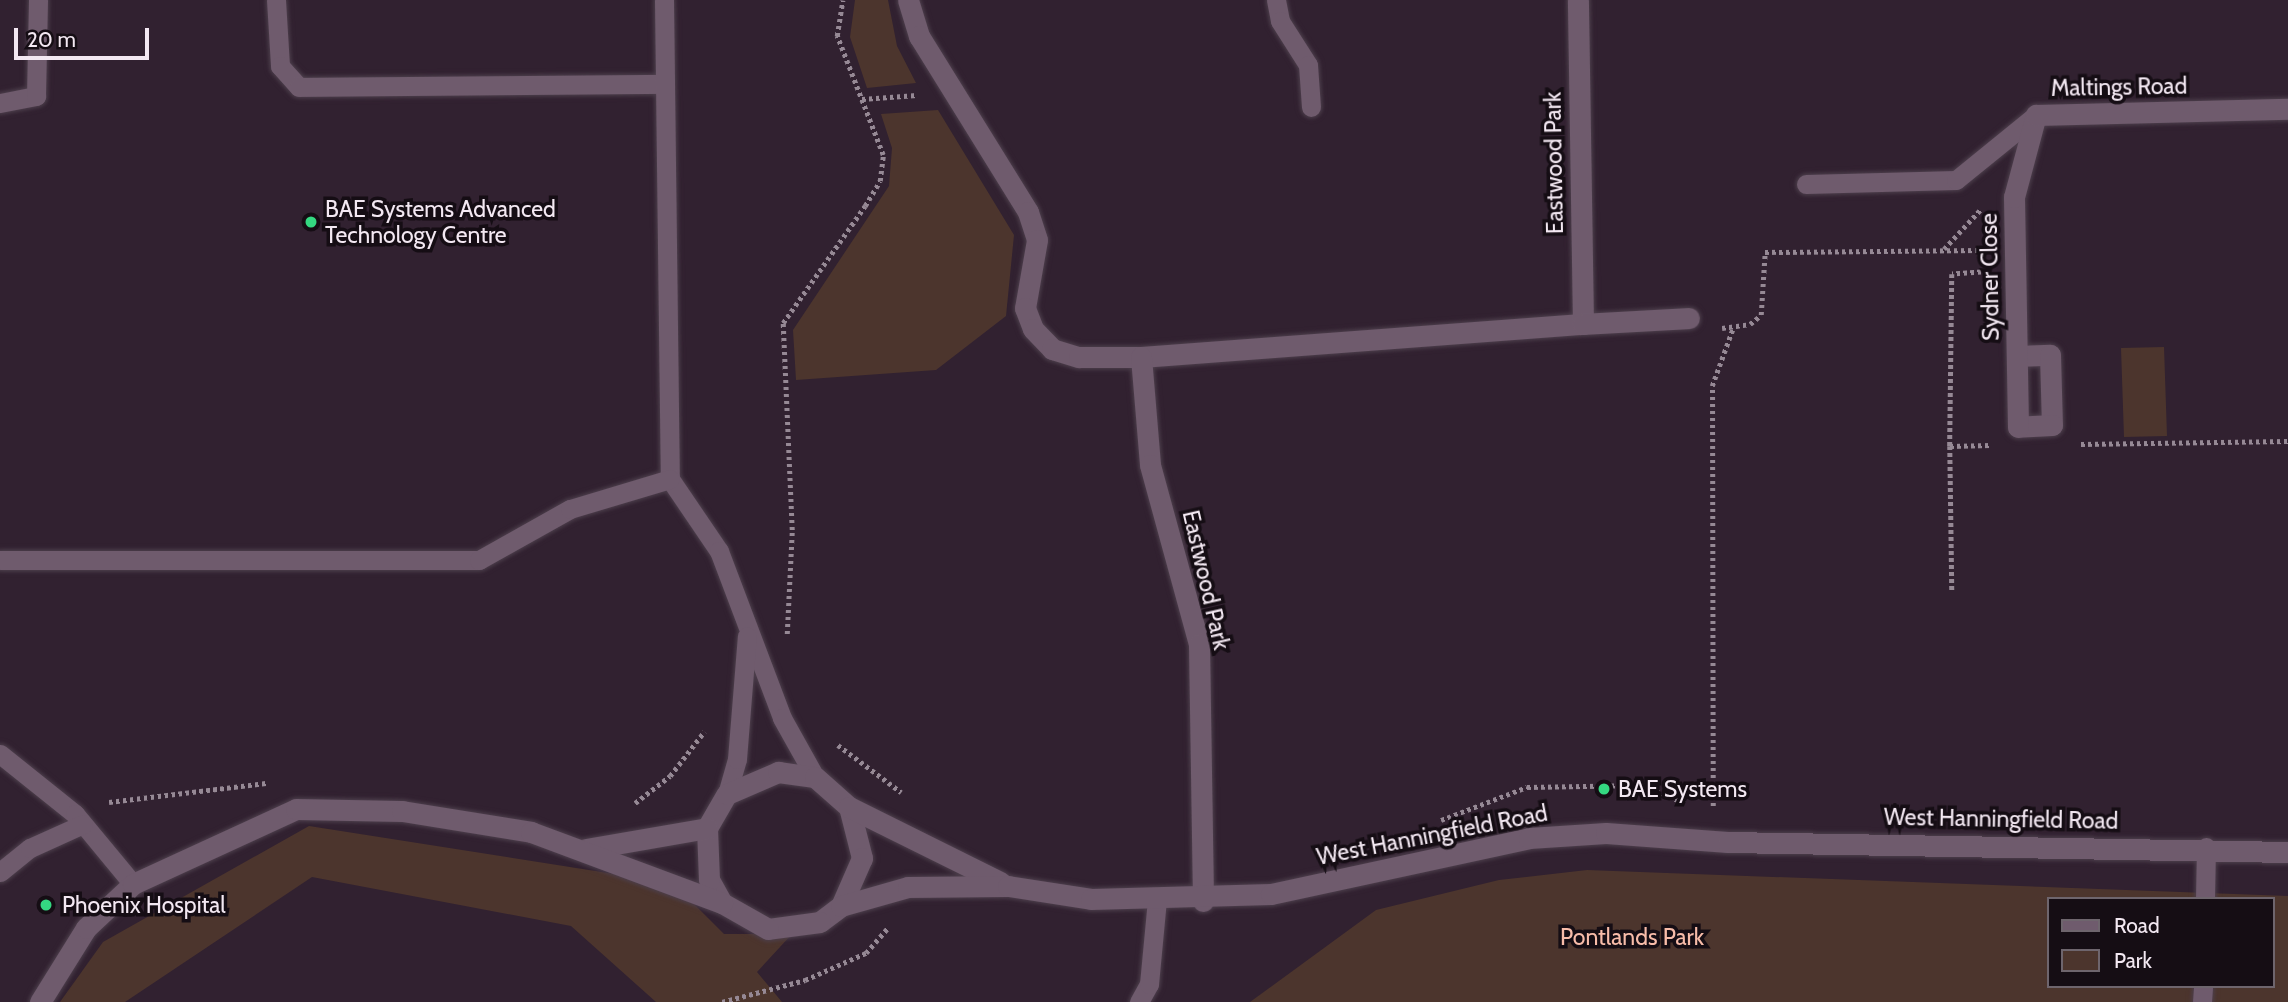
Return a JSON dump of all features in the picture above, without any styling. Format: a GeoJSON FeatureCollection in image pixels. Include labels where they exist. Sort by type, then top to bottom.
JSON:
{"type":"FeatureCollection","features":[{"type":"Feature","properties":{"kind":"street"},"geometry":{"type":"LineString","coordinates":[[908,0],[919,36],[1028,212],[1037,240],[1025,308],[1033,329],[1052,349],[1079,357],[1141,357],[1689,318]]}},
{"type":"Feature","properties":{"kind":"street","name":"Eastwood Park"},"geometry":{"type":"LineString","coordinates":[[1578,0],[1583,324]]}},
{"type":"Feature","properties":{"kind":"street","name":"Maltings Road"},"geometry":{"type":"LineString","coordinates":[[2014,197],[2036,115],[2288,108]]}},
{"type":"Feature","properties":{"kind":"street","name":"Sydner Close"},"geometry":{"type":"LineString","coordinates":[[2014,197],[2017,356]]}},
{"type":"Feature","properties":{"kind":"street","name":"Eastwood Park"},"geometry":{"type":"LineString","coordinates":[[1141,357],[1150,465],[1199,644],[1203,901]]}},
{"type":"Feature","properties":{"kind":"street"},"geometry":{"type":"LineString","coordinates":[[723,903],[709,880],[707,828],[727,794],[778,772],[815,777]]}},
{"type":"Feature","properties":{"kind":"street","name":"West Hanningfield Road"},"geometry":{"type":"LineString","coordinates":[[815,777],[849,807],[1008,886]]}},
{"type":"Feature","properties":{"kind":"street"},"geometry":{"type":"LineString","coordinates":[[841,906],[862,858],[849,807]]}},
{"type":"Feature","properties":{"kind":"street","name":"West Hanningfield Road"},"geometry":{"type":"LineString","coordinates":[[40,1002],[86,928],[133,884],[296,809],[402,811],[531,832],[584,849],[723,903],[743,920],[794,930],[841,906],[908,887],[1008,886],[1091,899],[1203,901],[1336,882],[1528,838],[1606,833],[1728,842],[2206,847],[2288,852]]}},
{"type":"Feature","properties":{"kind":"street","name":"West Hanningfield Road"},"geometry":{"type":"LineString","coordinates":[[584,849],[707,828]]}},
{"type":"Feature","properties":{"kind":"lane"},"geometry":{"type":"LineString","coordinates":[[0,103],[36,96],[38,0]]}},
{"type":"Feature","properties":{"kind":"lane"},"geometry":{"type":"LineString","coordinates":[[276,0],[280,66],[299,87],[665,84]]}},
{"type":"Feature","properties":{"kind":"lane"},"geometry":{"type":"LineString","coordinates":[[664,0],[670,479],[719,551],[782,718],[815,777]]}},
{"type":"Feature","properties":{"kind":"lane"},"geometry":{"type":"LineString","coordinates":[[1276,0],[1280,21],[1308,65],[1311,107]]}},
{"type":"Feature","properties":{"kind":"lane"},"geometry":{"type":"LineString","coordinates":[[1806,184],[1956,180],[2036,115]]}},
{"type":"Feature","properties":{"kind":"lane"},"geometry":{"type":"LineString","coordinates":[[0,559],[479,560],[570,509],[670,479]]}},
{"type":"Feature","properties":{"kind":"lane"},"geometry":{"type":"LineString","coordinates":[[727,794],[737,759],[748,631]]}},
{"type":"Feature","properties":{"kind":"lane"},"geometry":{"type":"LineString","coordinates":[[0,754],[83,824],[133,884]]}},
{"type":"Feature","properties":{"kind":"lane"},"geometry":{"type":"LineString","coordinates":[[0,872],[30,848],[83,824]]}},
{"type":"Feature","properties":{"kind":"lane"},"geometry":{"type":"LineString","coordinates":[[2205,897],[2206,847]]}},
{"type":"Feature","properties":{"kind":"lane"},"geometry":{"type":"LineString","coordinates":[[1139,1002],[1149,984],[1157,900]]}},
{"type":"Feature","properties":{"kind":"path"},"geometry":{"type":"LineString","coordinates":[[787,649],[792,530],[783,323],[880,181],[883,155],[837,36],[843,0]]}},
{"type":"Feature","properties":{"kind":"path"},"geometry":{"type":"LineString","coordinates":[[862,99],[956,93]]}},
{"type":"Feature","properties":{"kind":"path"},"geometry":{"type":"LineString","coordinates":[[1700,809],[1713,813],[1712,386],[1734,328],[1762,315],[1765,252],[1944,250],[1985,205],[2014,197]]}},
{"type":"Feature","properties":{"kind":"path"},"geometry":{"type":"LineString","coordinates":[[1950,446],[1952,590]]}},
{"type":"Feature","properties":{"kind":"path"},"geometry":{"type":"LineString","coordinates":[[857,760],[908,796]]}},
{"type":"Feature","properties":{"kind":"path"},"geometry":{"type":"LineString","coordinates":[[1434,823],[1527,787],[1643,785],[1689,804]]}},
{"type":"Feature","properties":{"kind":"path"},"geometry":{"type":"LineString","coordinates":[[722,1002],[741,993]]}},
{"type":"Feature","properties":{"kind":"green space"},"geometry":{"type":"Polygon","coordinates":[[[855,0],[888,0],[897,46],[916,83],[867,88],[850,37],[855,0]]]}},
{"type":"Feature","properties":{"kind":"green space"},"geometry":{"type":"Polygon","coordinates":[[[938,110],[1014,235],[1006,316],[936,370],[796,380],[793,330],[889,186],[892,148],[881,114],[938,110]]]}},
{"type":"Feature","properties":{"kind":"green space"},"geometry":{"type":"Polygon","coordinates":[[[2164,347],[2167,436],[2124,437],[2121,348],[2164,347]]]}},
{"type":"Feature","properties":{"kind":"green space"},"geometry":{"type":"Polygon","coordinates":[[[309,826],[627,876],[683,893],[724,934],[792,934],[757,972],[782,1002],[656,1002],[571,926],[312,877],[125,1002],[60,1002],[103,942],[309,826]]]}},
{"type":"Feature","properties":{"kind":"green space","name":"Pontlands Park"},"geometry":{"type":"Polygon","coordinates":[[[1587,870],[2288,896],[2288,1002],[1250,1002],[1376,910],[1499,880],[1587,870]]]}},
{"type":"Feature","properties":{"kind":"place","name":"BAE Systems Advanced Technology Centre"},"geometry":{"type":"Point","coordinates":[311,222]}},
{"type":"Feature","properties":{"kind":"place","name":"BAE Systems"},"geometry":{"type":"Point","coordinates":[1604,789]}},
{"type":"Feature","properties":{"kind":"place","name":"Phoenix Hospital"},"geometry":{"type":"Point","coordinates":[46,905]}}]}
